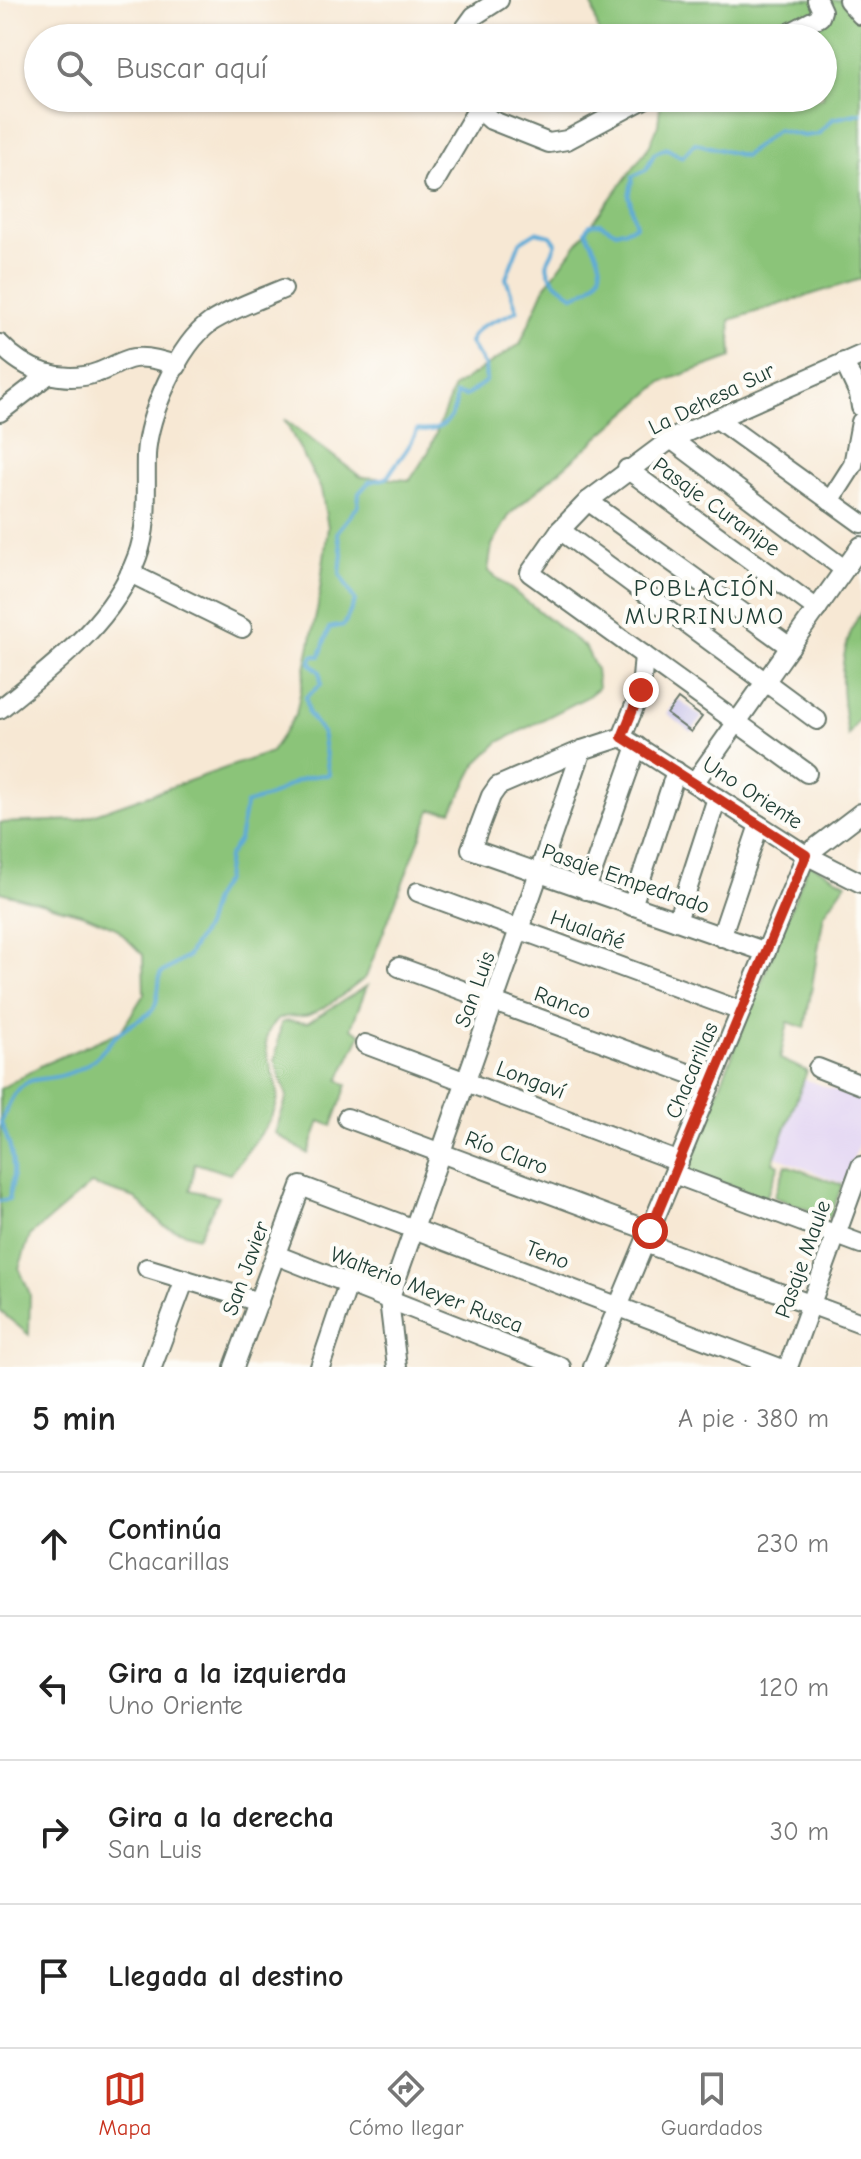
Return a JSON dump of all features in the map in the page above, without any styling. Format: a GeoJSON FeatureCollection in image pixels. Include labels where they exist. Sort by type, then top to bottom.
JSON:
{"type":"FeatureCollection","features":[{"type":"Feature","properties":{"kind":"street"},"geometry":{"type":"LineString","coordinates":[[468,24],[474,16],[499,0]]}},
{"type":"Feature","properties":{"kind":"street"},"geometry":{"type":"LineString","coordinates":[[807,24],[820,17],[822,11],[817,0]]}},
{"type":"Feature","properties":{"kind":"street"},"geometry":{"type":"LineString","coordinates":[[848,0],[861,15]]}},
{"type":"Feature","properties":{"kind":"street"},"geometry":{"type":"LineString","coordinates":[[434,183],[467,112]]}},
{"type":"Feature","properties":{"kind":"street"},"geometry":{"type":"LineString","coordinates":[[485,112],[536,140],[555,143],[618,112]]}},
{"type":"Feature","properties":{"kind":"street"},"geometry":{"type":"LineString","coordinates":[[0,709],[85,636],[130,573],[143,534],[151,422],[177,366],[207,325],[283,289]]}},
{"type":"Feature","properties":{"kind":"street"},"geometry":{"type":"LineString","coordinates":[[0,344],[20,361],[49,374],[91,375],[135,358],[177,366]]}},
{"type":"Feature","properties":{"kind":"street"},"geometry":{"type":"LineString","coordinates":[[852,358],[861,407]]}},
{"type":"Feature","properties":{"kind":"street","name":"La Dehesa Sur"},"geometry":{"type":"LineString","coordinates":[[644,655],[530,573],[560,530],[588,501],[627,469],[671,439],[852,358]]}},
{"type":"Feature","properties":{"kind":"street"},"geometry":{"type":"LineString","coordinates":[[0,412],[49,374]]}},
{"type":"Feature","properties":{"kind":"street"},"geometry":{"type":"LineString","coordinates":[[717,419],[861,523]]}},
{"type":"Feature","properties":{"kind":"street"},"geometry":{"type":"LineString","coordinates":[[830,501],[853,465],[861,422]]}},
{"type":"Feature","properties":{"kind":"street"},"geometry":{"type":"LineString","coordinates":[[671,439],[844,569]]}},
{"type":"Feature","properties":{"kind":"street","name":"Pasaje Curanipe"},"geometry":{"type":"LineString","coordinates":[[627,469],[817,609]]}},
{"type":"Feature","properties":{"kind":"street"},"geometry":{"type":"LineString","coordinates":[[588,501],[790,647]]}},
{"type":"Feature","properties":{"kind":"street"},"geometry":{"type":"LineString","coordinates":[[560,530],[817,720]]}},
{"type":"Feature","properties":{"kind":"street"},"geometry":{"type":"LineString","coordinates":[[694,783],[861,546]]}},
{"type":"Feature","properties":{"kind":"street"},"geometry":{"type":"LineString","coordinates":[[130,573],[242,628]]}},
{"type":"Feature","properties":{"kind":"street"},"geometry":{"type":"LineString","coordinates":[[644,655],[807,773]]}},
{"type":"Feature","properties":{"kind":"street"},"geometry":{"type":"LineString","coordinates":[[586,890],[630,741],[641,690],[644,655]]}},
{"type":"Feature","properties":{"kind":"street"},"geometry":{"type":"LineString","coordinates":[[582,750],[630,741]]}},
{"type":"Feature","properties":{"kind":"street","name":"Uno Oriente"},"geometry":{"type":"LineString","coordinates":[[630,741],[806,855],[861,883]]}},
{"type":"Feature","properties":{"kind":"street","name":"Pasaje Empedrado"},"geometry":{"type":"LineString","coordinates":[[582,750],[498,786],[491,796],[471,849],[766,952]]}},
{"type":"Feature","properties":{"kind":"street","name":"San Luis"},"geometry":{"type":"LineString","coordinates":[[397,1367],[389,1300],[582,750]]}},
{"type":"Feature","properties":{"kind":"street"},"geometry":{"type":"LineString","coordinates":[[632,906],[676,771]]}},
{"type":"Feature","properties":{"kind":"street"},"geometry":{"type":"LineString","coordinates":[[677,921],[717,798]]}},
{"type":"Feature","properties":{"kind":"street"},"geometry":{"type":"LineString","coordinates":[[806,855],[861,813]]}},
{"type":"Feature","properties":{"kind":"street"},"geometry":{"type":"LineString","coordinates":[[721,937],[759,825]]}},
{"type":"Feature","properties":{"kind":"street","name":"Chacarillas"},"geometry":{"type":"LineString","coordinates":[[593,1367],[806,855]]}},
{"type":"Feature","properties":{"kind":"street","name":"Hualañé"},"geometry":{"type":"LineString","coordinates":[[418,892],[741,1011]]}},
{"type":"Feature","properties":{"kind":"street","name":"Ranco"},"geometry":{"type":"LineString","coordinates":[[399,967],[712,1082]]}},
{"type":"Feature","properties":{"kind":"street","name":"Longaví"},"geometry":{"type":"LineString","coordinates":[[365,1044],[467,1080],[861,1244]]}},
{"type":"Feature","properties":{"kind":"street"},"geometry":{"type":"LineString","coordinates":[[818,1068],[861,1085]]}},
{"type":"Feature","properties":{"kind":"street","name":"Río Claro"},"geometry":{"type":"LineString","coordinates":[[347,1118],[440,1152],[861,1323]]}},
{"type":"Feature","properties":{"kind":"street","name":"Pasaje Maule"},"geometry":{"type":"LineString","coordinates":[[788,1367],[861,1166]]}},
{"type":"Feature","properties":{"kind":"street","name":"Teno"},"geometry":{"type":"LineString","coordinates":[[301,1186],[777,1367]]}},
{"type":"Feature","properties":{"kind":"street","name":"San Javier"},"geometry":{"type":"LineString","coordinates":[[234,1367],[301,1186]]}},
{"type":"Feature","properties":{"kind":"street","name":"Walterio Meyer Rusca"},"geometry":{"type":"LineString","coordinates":[[276,1255],[561,1367]]}},
{"type":"Feature","properties":{"kind":"street"},"geometry":{"type":"LineString","coordinates":[[147,1268],[259,1302]]}},
{"type":"Feature","properties":{"kind":"street"},"geometry":{"type":"LineString","coordinates":[[152,1367],[185,1279]]}},
{"type":"Feature","properties":{"kind":"street"},"geometry":{"type":"LineString","coordinates":[[320,1367],[348,1284]]}},
{"type":"Feature","properties":{"kind":"shaded area"},"geometry":{"type":"Polygon","coordinates":[[[804,1079],[861,1100],[861,1138],[844,1184],[775,1156],[804,1079]]]}},
{"type":"Feature","properties":{"kind":"green space"},"geometry":{"type":"Polygon","coordinates":[[[591,0],[861,0],[861,279],[730,320],[732,357],[662,382],[510,514],[492,545],[488,571],[586,648],[596,669],[598,688],[587,697],[499,742],[477,763],[452,811],[431,810],[366,977],[339,998],[309,1015],[282,1018],[274,1023],[266,1043],[278,1096],[276,1106],[262,1132],[230,1174],[195,1163],[190,1190],[219,1197],[198,1237],[164,1226],[135,1198],[91,1184],[30,1236],[19,1268],[30,1294],[29,1335],[0,1311],[0,1089],[42,1065],[121,1031],[144,994],[143,955],[116,928],[85,915],[0,892],[0,823],[78,820],[271,752],[296,714],[318,605],[328,527],[321,489],[284,419],[361,477],[410,480],[429,451],[454,387],[520,344],[545,287],[650,145],[659,112],[837,112],[837,24],[597,24],[591,0]]]}},
{"type":"Feature","properties":{"kind":"green space"},"geometry":{"type":"Polygon","coordinates":[[[861,612],[861,715],[848,736],[842,672],[847,642],[861,612]]]}},
{"type":"Feature","properties":{"kind":"green space"},"geometry":{"type":"Polygon","coordinates":[[[809,863],[846,883],[824,914],[805,1028],[788,1022],[780,1059],[807,1071],[773,1162],[779,1165],[766,1198],[686,1171],[809,863]]]}},
{"type":"Feature","properties":{"kind":"green space"},"geometry":{"type":"Polygon","coordinates":[[[367,986],[351,1028],[361,1034],[339,1080],[347,1085],[332,1126],[320,1121],[308,1154],[275,1133],[287,1097],[275,1061],[281,1023],[307,1023],[367,986]]]}},
{"type":"Feature","properties":{"kind":"green space"},"geometry":{"type":"Polygon","coordinates":[[[786,1165],[842,1185],[830,1218],[774,1197],[786,1165]]]}},
{"type":"Feature","properties":{"kind":"building"},"geometry":{"type":"Polygon","coordinates":[[[678,699],[702,717],[691,732],[667,714],[678,699]]]}},
{"type":"Feature","properties":{"kind":"waterway"},"geometry":{"type":"LineString","coordinates":[[0,1201],[9,1199],[13,1170],[11,1151],[1,1123],[17,1091],[33,1080],[81,1068],[122,1031],[151,1012],[157,1000],[160,974],[187,957],[205,927],[213,899],[225,880],[228,857],[239,840],[246,804],[273,795],[301,780],[329,775],[322,732],[309,714],[306,697],[321,684],[320,672],[310,663],[313,656],[320,656],[329,628],[344,625],[355,601],[340,574],[342,553],[337,532],[358,506],[359,493],[369,482],[387,478],[417,430],[426,431],[441,426],[451,417],[456,394],[466,396],[486,381],[485,366],[470,343],[473,335],[483,326],[517,310],[506,278],[520,242],[536,232],[551,236],[556,243],[547,267],[555,282],[574,296],[595,283],[600,276],[600,261],[586,231],[590,224],[600,223],[616,232],[636,226],[629,196],[633,176],[646,170],[654,154],[666,148],[682,157],[695,143],[744,156],[777,130],[804,136],[818,134],[833,119],[861,113]]}},
{"type":"Feature","properties":{"kind":"district","name":"POBLACIÓN MURRINUMO"},"geometry":{"type":"Point","coordinates":[705,602]}},
{"type":"Feature","properties":{"kind":"route"},"geometry":{"type":"LineString","coordinates":[[641,690],[622,737],[806,855],[650,1231]]}}]}
